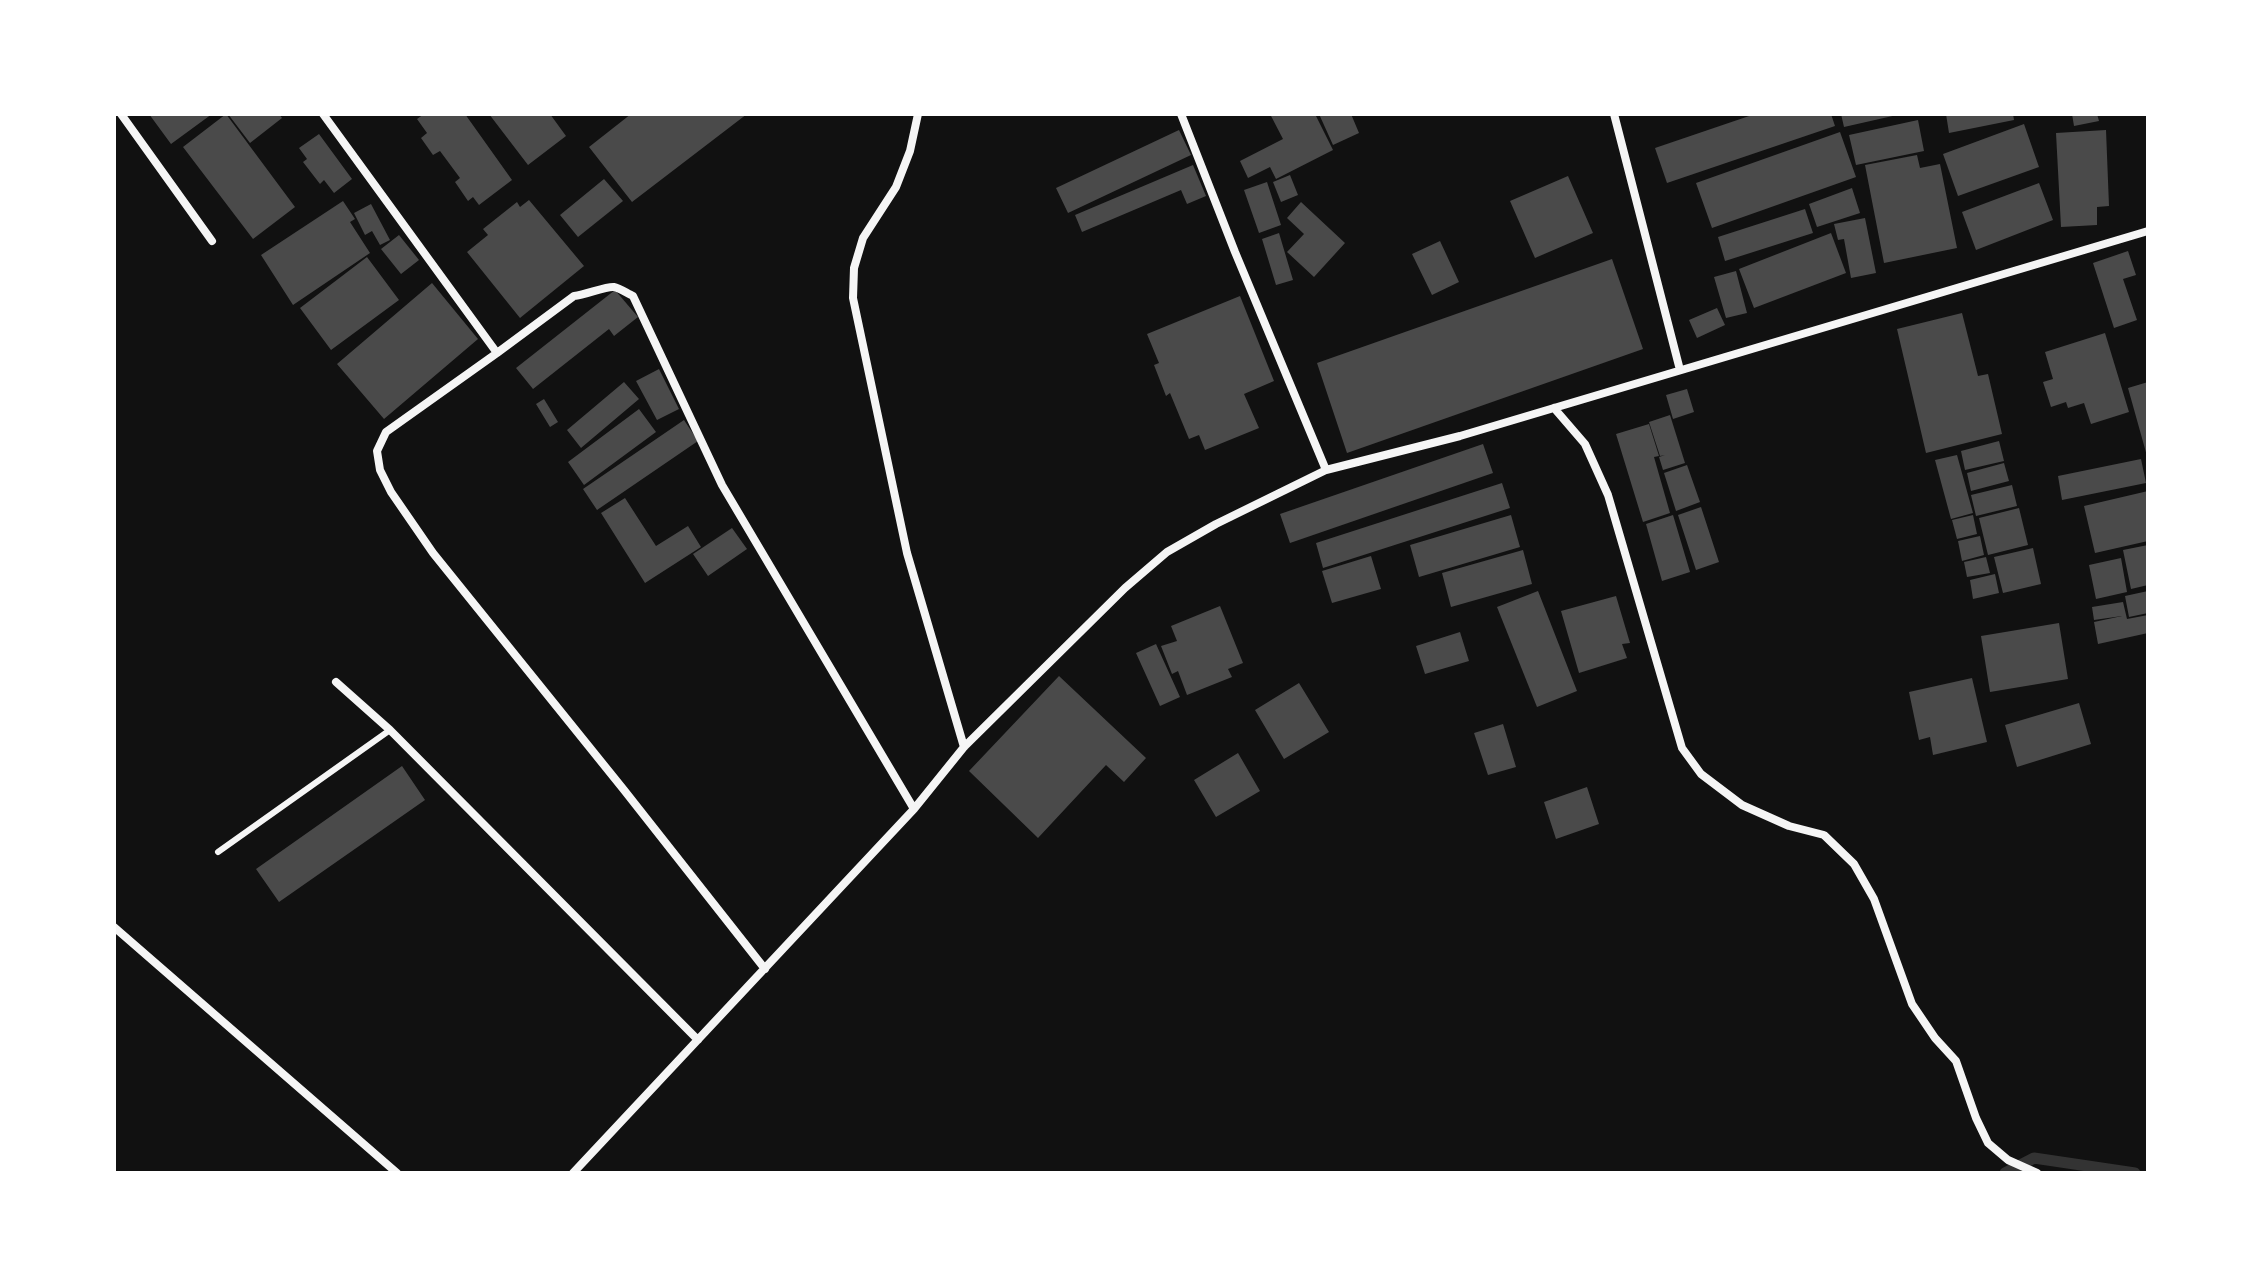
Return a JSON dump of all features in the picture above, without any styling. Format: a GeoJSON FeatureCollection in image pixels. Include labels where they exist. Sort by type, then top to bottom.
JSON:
{"type":"FeatureCollection","features":[{"type":"Feature","properties":{"kind":"street"},"geometry":{"type":"LineString","coordinates":[[121,114],[212,241]]}},
{"type":"Feature","properties":{"kind":"street"},"geometry":{"type":"LineString","coordinates":[[323,114],[497,353]]}},
{"type":"Feature","properties":{"kind":"street"},"geometry":{"type":"LineString","coordinates":[[918,114],[910,151],[896,187],[863,238],[854,268],[853,298],[907,553],[964,747]]}},
{"type":"Feature","properties":{"kind":"street"},"geometry":{"type":"LineString","coordinates":[[1181,114],[1326,470]]}},
{"type":"Feature","properties":{"kind":"street"},"geometry":{"type":"LineString","coordinates":[[1614,114],[1680,370]]}},
{"type":"Feature","properties":{"kind":"street"},"geometry":{"type":"LineString","coordinates":[[573,1173],[914,809],[964,747],[1125,588],[1167,552],[1216,524],[1326,470],[1460,436],[2148,231]]}},
{"type":"Feature","properties":{"kind":"street"},"geometry":{"type":"LineString","coordinates":[[765,969],[433,553],[391,492],[380,470],[377,451],[386,432],[574,296],[590,295],[614,287],[633,296],[722,485],[914,809]]}},
{"type":"Feature","properties":{"kind":"street"},"geometry":{"type":"LineString","coordinates":[[1554,408],[1585,444],[1608,495],[1682,748],[1701,774],[1742,805],[1789,826],[1824,835],[1854,864],[1874,899],[1912,1004],[1935,1038],[1956,1061],[1988,1143],[2008,1160],[2037,1173]]}},
{"type":"Feature","properties":{"kind":"street"},"geometry":{"type":"LineString","coordinates":[[336,682],[390,730],[698,1040]]}},
{"type":"Feature","properties":{"kind":"street"},"geometry":{"type":"LineString","coordinates":[[114,927],[397,1173]]}},
{"type":"Feature","properties":{"kind":"lane"},"geometry":{"type":"LineString","coordinates":[[218,852],[390,730]]}},
{"type":"Feature","properties":{"kind":"building"},"geometry":{"type":"Polygon","coordinates":[[[149,114],[212,114],[171,144],[149,114]]]}},
{"type":"Feature","properties":{"kind":"building"},"geometry":{"type":"Polygon","coordinates":[[[226,114],[295,207],[253,239],[183,147],[226,114]]]}},
{"type":"Feature","properties":{"kind":"building"},"geometry":{"type":"Polygon","coordinates":[[[228,114],[279,114],[282,118],[250,143],[228,114]]]}},
{"type":"Feature","properties":{"kind":"building"},"geometry":{"type":"Polygon","coordinates":[[[424,114],[465,114],[512,180],[479,205],[473,197],[468,201],[455,182],[460,178],[440,151],[433,155],[421,138],[427,133],[417,119],[424,114]]]}},
{"type":"Feature","properties":{"kind":"building"},"geometry":{"type":"Polygon","coordinates":[[[489,114],[550,114],[566,136],[528,165],[489,114]]]}},
{"type":"Feature","properties":{"kind":"building"},"geometry":{"type":"Polygon","coordinates":[[[631,114],[747,114],[632,202],[589,147],[631,114]]]}},
{"type":"Feature","properties":{"kind":"building"},"geometry":{"type":"Polygon","coordinates":[[[1270,114],[1315,114],[1333,150],[1276,179],[1270,167],[1248,178],[1240,161],[1283,139],[1270,114]]]}},
{"type":"Feature","properties":{"kind":"building"},"geometry":{"type":"Polygon","coordinates":[[[1319,114],[1351,114],[1359,133],[1333,145],[1319,114]]]}},
{"type":"Feature","properties":{"kind":"building"},"geometry":{"type":"Polygon","coordinates":[[[1755,114],[1831,114],[1835,126],[1667,183],[1655,148],[1755,114]]]}},
{"type":"Feature","properties":{"kind":"building"},"geometry":{"type":"Polygon","coordinates":[[[1841,114],[1897,114],[1897,115],[1844,127],[1841,114]]]}},
{"type":"Feature","properties":{"kind":"building"},"geometry":{"type":"Polygon","coordinates":[[[1946,114],[2013,114],[2014,120],[1949,133],[1946,114]]]}},
{"type":"Feature","properties":{"kind":"building"},"geometry":{"type":"Polygon","coordinates":[[[2072,114],[2097,114],[2099,121],[2074,126],[2072,114]]]}},
{"type":"Feature","properties":{"kind":"building"},"geometry":{"type":"Polygon","coordinates":[[[1918,120],[1924,151],[1856,165],[1849,135],[1918,120]]]}},
{"type":"Feature","properties":{"kind":"building"},"geometry":{"type":"Polygon","coordinates":[[[2024,124],[2039,167],[1958,196],[1943,154],[2024,124]]]}},
{"type":"Feature","properties":{"kind":"building"},"geometry":{"type":"Polygon","coordinates":[[[1179,130],[1191,155],[1068,213],[1056,188],[1179,130]]]}},
{"type":"Feature","properties":{"kind":"building"},"geometry":{"type":"Polygon","coordinates":[[[2106,130],[2109,206],[2097,207],[2097,225],[2061,227],[2056,133],[2106,130]]]}},
{"type":"Feature","properties":{"kind":"building"},"geometry":{"type":"Polygon","coordinates":[[[1840,132],[1856,177],[1712,228],[1696,183],[1840,132]]]}},
{"type":"Feature","properties":{"kind":"building"},"geometry":{"type":"Polygon","coordinates":[[[319,134],[352,179],[334,193],[324,180],[320,184],[303,162],[307,159],[299,148],[319,134]]]}},
{"type":"Feature","properties":{"kind":"building"},"geometry":{"type":"Polygon","coordinates":[[[1917,155],[1920,168],[1940,164],[1957,248],[1884,263],[1865,165],[1917,155]]]}},
{"type":"Feature","properties":{"kind":"building"},"geometry":{"type":"Polygon","coordinates":[[[1193,165],[1206,196],[1187,204],[1181,190],[1082,232],[1075,215],[1193,165]]]}},
{"type":"Feature","properties":{"kind":"building"},"geometry":{"type":"Polygon","coordinates":[[[1290,175],[1298,195],[1281,202],[1273,182],[1290,175]]]}},
{"type":"Feature","properties":{"kind":"building"},"geometry":{"type":"Polygon","coordinates":[[[1568,176],[1593,233],[1535,258],[1510,201],[1568,176]]]}},
{"type":"Feature","properties":{"kind":"building"},"geometry":{"type":"Polygon","coordinates":[[[604,179],[623,201],[578,237],[560,215],[604,179]]]}},
{"type":"Feature","properties":{"kind":"building"},"geometry":{"type":"Polygon","coordinates":[[[1267,182],[1281,225],[1259,233],[1244,190],[1267,182]]]}},
{"type":"Feature","properties":{"kind":"building"},"geometry":{"type":"Polygon","coordinates":[[[2039,183],[2053,220],[1976,250],[1962,212],[2039,183]]]}},
{"type":"Feature","properties":{"kind":"building"},"geometry":{"type":"Polygon","coordinates":[[[1852,188],[1860,213],[1817,227],[1809,204],[1852,188]]]}},
{"type":"Feature","properties":{"kind":"building"},"geometry":{"type":"Polygon","coordinates":[[[529,200],[584,266],[520,318],[467,252],[488,235],[483,229],[517,202],[520,207],[529,200]]]}},
{"type":"Feature","properties":{"kind":"building"},"geometry":{"type":"Polygon","coordinates":[[[343,201],[355,219],[350,222],[370,253],[293,305],[261,255],[343,201]]]}},
{"type":"Feature","properties":{"kind":"building"},"geometry":{"type":"Polygon","coordinates":[[[1301,202],[1345,243],[1314,277],[1287,252],[1304,234],[1287,218],[1301,202]]]}},
{"type":"Feature","properties":{"kind":"building"},"geometry":{"type":"Polygon","coordinates":[[[371,204],[390,240],[380,245],[372,231],[365,235],[354,213],[371,204]]]}},
{"type":"Feature","properties":{"kind":"building"},"geometry":{"type":"Polygon","coordinates":[[[1805,209],[1813,233],[1725,261],[1718,237],[1805,209]]]}},
{"type":"Feature","properties":{"kind":"building"},"geometry":{"type":"Polygon","coordinates":[[[1865,218],[1876,273],[1851,278],[1844,239],[1838,240],[1834,224],[1865,218]]]}},
{"type":"Feature","properties":{"kind":"building"},"geometry":{"type":"Polygon","coordinates":[[[1279,233],[1293,280],[1276,285],[1262,239],[1279,233]]]}},
{"type":"Feature","properties":{"kind":"building"},"geometry":{"type":"Polygon","coordinates":[[[1831,233],[1846,273],[1754,308],[1739,269],[1831,233]]]}},
{"type":"Feature","properties":{"kind":"building"},"geometry":{"type":"Polygon","coordinates":[[[399,235],[419,260],[401,274],[381,249],[399,235]]]}},
{"type":"Feature","properties":{"kind":"building"},"geometry":{"type":"Polygon","coordinates":[[[1440,241],[1459,282],[1432,295],[1412,254],[1440,241]]]}},
{"type":"Feature","properties":{"kind":"building"},"geometry":{"type":"Polygon","coordinates":[[[2128,251],[2136,275],[2123,279],[2137,320],[2114,328],[2093,263],[2128,251]]]}},
{"type":"Feature","properties":{"kind":"building"},"geometry":{"type":"Polygon","coordinates":[[[367,257],[399,300],[331,350],[300,308],[367,257]]]}},
{"type":"Feature","properties":{"kind":"building"},"geometry":{"type":"Polygon","coordinates":[[[1612,259],[1643,349],[1347,453],[1317,363],[1612,259]]]}},
{"type":"Feature","properties":{"kind":"building"},"geometry":{"type":"Polygon","coordinates":[[[1736,271],[1747,313],[1726,318],[1714,277],[1736,271]]]}},
{"type":"Feature","properties":{"kind":"building"},"geometry":{"type":"Polygon","coordinates":[[[432,283],[478,339],[384,419],[337,364],[432,283]]]}},
{"type":"Feature","properties":{"kind":"building"},"geometry":{"type":"Polygon","coordinates":[[[615,290],[638,317],[614,336],[609,329],[533,389],[516,368],[615,290]]]}},
{"type":"Feature","properties":{"kind":"building"},"geometry":{"type":"Polygon","coordinates":[[[1240,296],[1274,381],[1244,394],[1259,428],[1205,450],[1199,435],[1189,439],[1170,393],[1166,396],[1154,365],[1159,363],[1147,334],[1240,296]]]}},
{"type":"Feature","properties":{"kind":"building"},"geometry":{"type":"Polygon","coordinates":[[[1717,308],[1725,325],[1697,338],[1689,320],[1717,308]]]}},
{"type":"Feature","properties":{"kind":"building"},"geometry":{"type":"Polygon","coordinates":[[[1962,313],[1978,376],[1988,374],[2002,434],[1926,453],[1897,329],[1962,313]]]}},
{"type":"Feature","properties":{"kind":"building"},"geometry":{"type":"Polygon","coordinates":[[[2105,333],[2129,412],[2091,424],[2084,403],[2068,408],[2066,402],[2051,407],[2043,382],[2053,379],[2045,352],[2105,333]]]}},
{"type":"Feature","properties":{"kind":"building"},"geometry":{"type":"Polygon","coordinates":[[[659,369],[679,409],[657,420],[636,381],[659,369]]]}},
{"type":"Feature","properties":{"kind":"building"},"geometry":{"type":"Polygon","coordinates":[[[624,382],[639,399],[581,448],[567,430],[624,382]]]}},
{"type":"Feature","properties":{"kind":"building"},"geometry":{"type":"Polygon","coordinates":[[[2148,382],[2148,455],[2147,456],[2128,388],[2148,382]]]}},
{"type":"Feature","properties":{"kind":"building"},"geometry":{"type":"Polygon","coordinates":[[[1687,389],[1694,412],[1673,419],[1666,395],[1687,389]]]}},
{"type":"Feature","properties":{"kind":"building"},"geometry":{"type":"Polygon","coordinates":[[[544,399],[558,422],[550,427],[536,404],[544,399]]]}},
{"type":"Feature","properties":{"kind":"building"},"geometry":{"type":"Polygon","coordinates":[[[639,409],[656,432],[584,485],[568,462],[639,409]]]}},
{"type":"Feature","properties":{"kind":"building"},"geometry":{"type":"Polygon","coordinates":[[[1670,415],[1685,463],[1663,470],[1659,457],[1665,455],[1660,456],[1649,422],[1670,415]]]}},
{"type":"Feature","properties":{"kind":"building"},"geometry":{"type":"Polygon","coordinates":[[[684,420],[698,441],[597,510],[583,489],[684,420]]]}},
{"type":"Feature","properties":{"kind":"building"},"geometry":{"type":"Polygon","coordinates":[[[1649,424],[1659,456],[1654,457],[1670,513],[1643,522],[1616,434],[1649,424]]]}},
{"type":"Feature","properties":{"kind":"building"},"geometry":{"type":"Polygon","coordinates":[[[1999,441],[2004,461],[1965,470],[1961,451],[1999,441]]]}},
{"type":"Feature","properties":{"kind":"building"},"geometry":{"type":"Polygon","coordinates":[[[1483,444],[1493,473],[1290,543],[1280,514],[1483,444]]]}},
{"type":"Feature","properties":{"kind":"building"},"geometry":{"type":"Polygon","coordinates":[[[1957,455],[1973,513],[1951,519],[1935,460],[1957,455]]]}},
{"type":"Feature","properties":{"kind":"building"},"geometry":{"type":"Polygon","coordinates":[[[2141,459],[2146,483],[2062,500],[2058,476],[2141,459]]]}},
{"type":"Feature","properties":{"kind":"building"},"geometry":{"type":"Polygon","coordinates":[[[2004,463],[2009,481],[1971,491],[1967,473],[2004,463]]]}},
{"type":"Feature","properties":{"kind":"building"},"geometry":{"type":"Polygon","coordinates":[[[1687,465],[1700,502],[1676,511],[1664,473],[1687,465]]]}},
{"type":"Feature","properties":{"kind":"building"},"geometry":{"type":"Polygon","coordinates":[[[1502,483],[1510,508],[1323,568],[1316,543],[1502,483]]]}},
{"type":"Feature","properties":{"kind":"building"},"geometry":{"type":"Polygon","coordinates":[[[2012,485],[2017,506],[1976,516],[1971,495],[2012,485]]]}},
{"type":"Feature","properties":{"kind":"building"},"geometry":{"type":"Polygon","coordinates":[[[2148,491],[2148,541],[2095,553],[2084,506],[2148,491]]]}},
{"type":"Feature","properties":{"kind":"building"},"geometry":{"type":"Polygon","coordinates":[[[625,498],[656,546],[688,526],[701,547],[645,583],[601,513],[625,498]]]}},
{"type":"Feature","properties":{"kind":"building"},"geometry":{"type":"Polygon","coordinates":[[[1701,507],[1719,562],[1696,570],[1678,515],[1701,507]]]}},
{"type":"Feature","properties":{"kind":"building"},"geometry":{"type":"Polygon","coordinates":[[[2019,508],[2028,545],[1988,555],[1979,518],[2019,508]]]}},
{"type":"Feature","properties":{"kind":"building"},"geometry":{"type":"Polygon","coordinates":[[[1511,515],[1520,547],[1419,577],[1410,545],[1511,515]]]}},
{"type":"Feature","properties":{"kind":"building"},"geometry":{"type":"Polygon","coordinates":[[[1673,515],[1690,572],[1662,581],[1646,524],[1673,515]]]}},
{"type":"Feature","properties":{"kind":"building"},"geometry":{"type":"Polygon","coordinates":[[[1973,515],[1977,534],[1957,539],[1952,520],[1973,515]]]}},
{"type":"Feature","properties":{"kind":"building"},"geometry":{"type":"Polygon","coordinates":[[[732,528],[747,549],[708,576],[693,554],[732,528]]]}},
{"type":"Feature","properties":{"kind":"building"},"geometry":{"type":"Polygon","coordinates":[[[1980,536],[1984,555],[1962,561],[1958,541],[1980,536]]]}},
{"type":"Feature","properties":{"kind":"building"},"geometry":{"type":"Polygon","coordinates":[[[2148,545],[2148,585],[2131,589],[2123,550],[2148,545]]]}},
{"type":"Feature","properties":{"kind":"building"},"geometry":{"type":"Polygon","coordinates":[[[2033,548],[2041,584],[2003,593],[1994,557],[2033,548]]]}},
{"type":"Feature","properties":{"kind":"building"},"geometry":{"type":"Polygon","coordinates":[[[1523,550],[1532,584],[1451,607],[1442,573],[1523,550]]]}},
{"type":"Feature","properties":{"kind":"building"},"geometry":{"type":"Polygon","coordinates":[[[1371,556],[1381,589],[1332,603],[1322,571],[1371,556]]]}},
{"type":"Feature","properties":{"kind":"building"},"geometry":{"type":"Polygon","coordinates":[[[1986,557],[1990,573],[1967,577],[1964,562],[1986,557]]]}},
{"type":"Feature","properties":{"kind":"building"},"geometry":{"type":"Polygon","coordinates":[[[2121,558],[2127,592],[2096,599],[2089,565],[2121,558]]]}},
{"type":"Feature","properties":{"kind":"building"},"geometry":{"type":"Polygon","coordinates":[[[1995,574],[1999,593],[1973,599],[1970,580],[1995,574]]]}},
{"type":"Feature","properties":{"kind":"building"},"geometry":{"type":"Polygon","coordinates":[[[1538,591],[1577,691],[1537,707],[1497,607],[1538,591]]]}},
{"type":"Feature","properties":{"kind":"building"},"geometry":{"type":"Polygon","coordinates":[[[2148,591],[2148,613],[2129,617],[2125,596],[2148,591]]]}},
{"type":"Feature","properties":{"kind":"building"},"geometry":{"type":"Polygon","coordinates":[[[1616,596],[1630,643],[1622,644],[1627,658],[1579,673],[1561,611],[1616,596]]]}},
{"type":"Feature","properties":{"kind":"building"},"geometry":{"type":"Polygon","coordinates":[[[2123,602],[2127,619],[2148,615],[2148,633],[2098,644],[2094,622],[2122,616],[2094,620],[2092,607],[2123,602]]]}},
{"type":"Feature","properties":{"kind":"building"},"geometry":{"type":"Polygon","coordinates":[[[1220,606],[1243,663],[1228,669],[1232,677],[1187,695],[1178,671],[1172,674],[1161,646],[1177,641],[1171,626],[1220,606]]]}},
{"type":"Feature","properties":{"kind":"building"},"geometry":{"type":"Polygon","coordinates":[[[2059,623],[2068,679],[1990,692],[1981,636],[2059,623]]]}},
{"type":"Feature","properties":{"kind":"building"},"geometry":{"type":"Polygon","coordinates":[[[1460,632],[1469,661],[1425,674],[1416,646],[1460,632]]]}},
{"type":"Feature","properties":{"kind":"building"},"geometry":{"type":"Polygon","coordinates":[[[1156,644],[1180,697],[1160,706],[1136,653],[1156,644]]]}},
{"type":"Feature","properties":{"kind":"building"},"geometry":{"type":"Polygon","coordinates":[[[1059,676],[1146,758],[1124,782],[1106,765],[1038,838],[969,771],[1059,676]]]}},
{"type":"Feature","properties":{"kind":"building"},"geometry":{"type":"Polygon","coordinates":[[[1972,678],[1987,742],[1933,755],[1930,737],[1919,740],[1909,692],[1972,678]]]}},
{"type":"Feature","properties":{"kind":"building"},"geometry":{"type":"Polygon","coordinates":[[[1299,683],[1329,732],[1284,759],[1255,710],[1299,683]]]}},
{"type":"Feature","properties":{"kind":"building"},"geometry":{"type":"Polygon","coordinates":[[[2079,703],[2091,744],[2017,767],[2005,725],[2079,703]]]}},
{"type":"Feature","properties":{"kind":"building"},"geometry":{"type":"Polygon","coordinates":[[[1503,724],[1516,767],[1488,775],[1474,733],[1503,724]]]}},
{"type":"Feature","properties":{"kind":"building"},"geometry":{"type":"Polygon","coordinates":[[[1238,753],[1260,791],[1216,817],[1194,780],[1238,753]]]}},
{"type":"Feature","properties":{"kind":"building"},"geometry":{"type":"Polygon","coordinates":[[[402,766],[425,800],[279,902],[256,869],[402,766]]]}},
{"type":"Feature","properties":{"kind":"building"},"geometry":{"type":"Polygon","coordinates":[[[1587,787],[1599,824],[1556,839],[1544,802],[1587,787]]]}},
{"type":"Feature","properties":{"kind":"waterway"},"geometry":{"type":"LineString","coordinates":[[2005,1173],[2034,1158],[2135,1173]]}}]}
